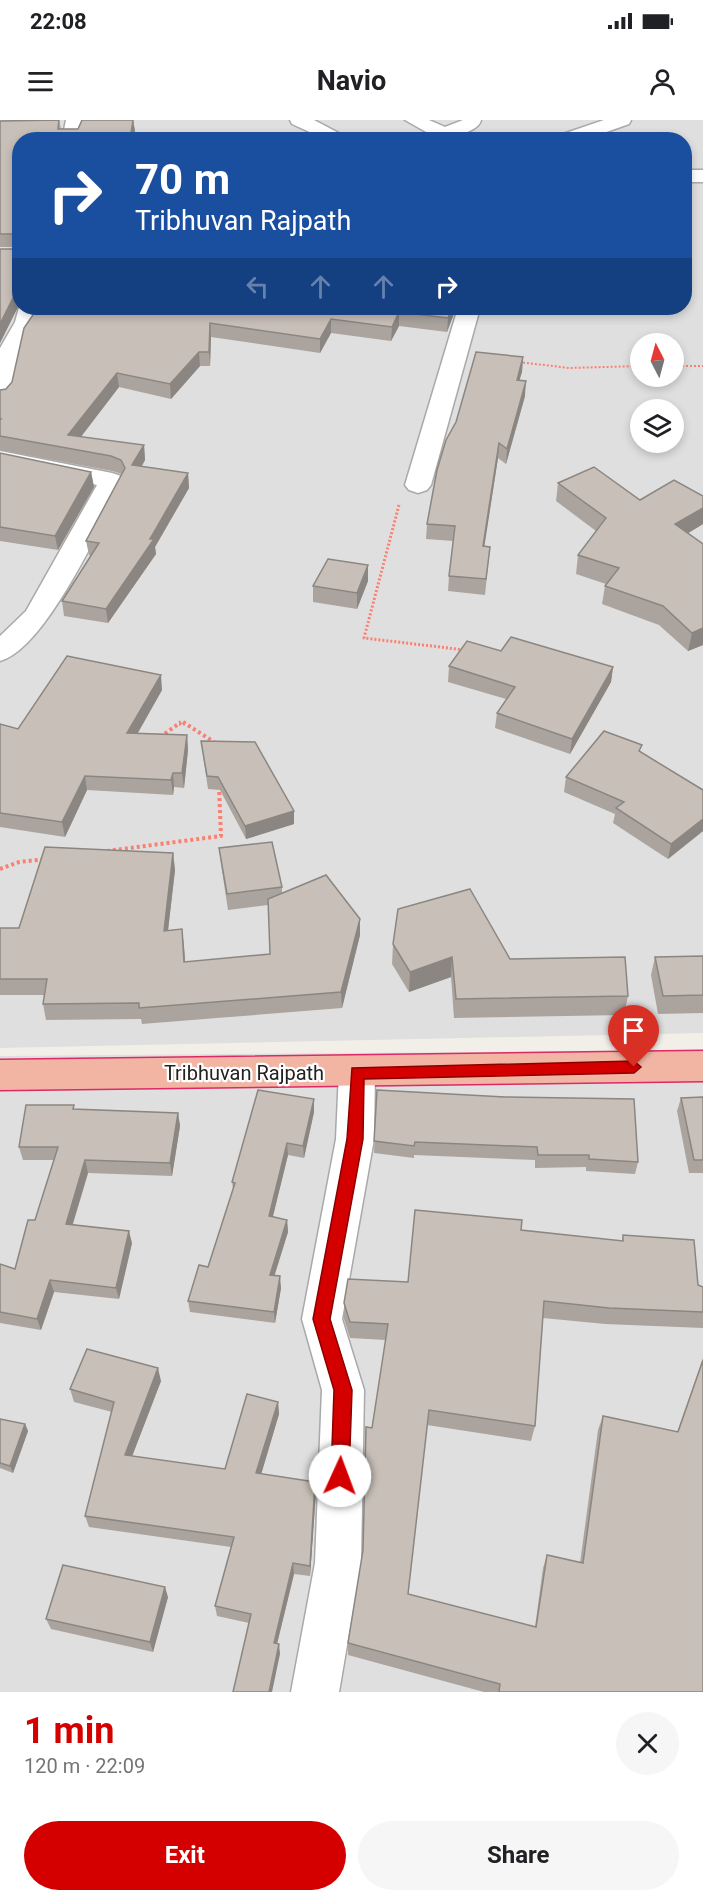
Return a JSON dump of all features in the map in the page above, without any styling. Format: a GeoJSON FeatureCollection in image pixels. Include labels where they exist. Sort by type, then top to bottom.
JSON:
{"type":"FeatureCollection","features":[{"type":"Feature","properties":{"kind":"highway","name":"Tribhuvan Rajpath"},"geometry":{"type":"LineString","coordinates":[[0,1075],[703,1066]]}},
{"type":"Feature","properties":{"kind":"street"},"geometry":{"type":"LineString","coordinates":[[299,120],[325,132]]}},
{"type":"Feature","properties":{"kind":"street"},"geometry":{"type":"LineString","coordinates":[[414,120],[435,132]]}},
{"type":"Feature","properties":{"kind":"street"},"geometry":{"type":"LineString","coordinates":[[454,132],[472,123],[472,120]]}},
{"type":"Feature","properties":{"kind":"street"},"geometry":{"type":"LineString","coordinates":[[587,132],[622,120]]}},
{"type":"Feature","properties":{"kind":"street"},"geometry":{"type":"LineString","coordinates":[[0,322],[27,315]]}},
{"type":"Feature","properties":{"kind":"street"},"geometry":{"type":"LineString","coordinates":[[0,396],[13,342],[27,315]]}},
{"type":"Feature","properties":{"kind":"street"},"geometry":{"type":"LineString","coordinates":[[418,485],[467,315]]}},
{"type":"Feature","properties":{"kind":"street"},"geometry":{"type":"LineString","coordinates":[[0,458],[112,481],[37,616],[0,652]]}},
{"type":"Feature","properties":{"kind":"street"},"geometry":{"type":"LineString","coordinates":[[315,1692],[338,1563],[343,1390],[322,1319],[355,1139],[357,1072]]}},
{"type":"Feature","properties":{"kind":"path"},"geometry":{"type":"LineString","coordinates":[[516,362],[569,368],[630,366]]}},
{"type":"Feature","properties":{"kind":"path"},"geometry":{"type":"LineString","coordinates":[[684,366],[703,366]]}},
{"type":"Feature","properties":{"kind":"path"},"geometry":{"type":"LineString","coordinates":[[418,485],[400,501],[364,638],[465,650]]}},
{"type":"Feature","properties":{"kind":"path"},"geometry":{"type":"LineString","coordinates":[[158,738],[182,722],[218,744],[218,756]]}},
{"type":"Feature","properties":{"kind":"path"},"geometry":{"type":"LineString","coordinates":[[102,851],[220,836],[219,779]]}},
{"type":"Feature","properties":{"kind":"path"},"geometry":{"type":"LineString","coordinates":[[0,869],[19,862],[55,858]]}},
{"type":"Feature","properties":{"kind":"shaded area"},"geometry":{"type":"Polygon","coordinates":[[[0,120],[703,120],[703,1033],[0,1048],[0,120]]]}},
{"type":"Feature","properties":{"kind":"shaded area"},"geometry":{"type":"Polygon","coordinates":[[[703,1050],[703,1692],[0,1692],[0,1056],[703,1050]]]}},
{"type":"Feature","properties":{"kind":"building"},"geometry":{"type":"Polygon","coordinates":[[[59,120],[58,129],[78,129],[82,120],[133,120],[131,132],[12,132],[12,234],[0,234],[0,121],[59,120]]]}},
{"type":"Feature","properties":{"kind":"building"},"geometry":{"type":"Polygon","coordinates":[[[0,249],[12,249],[12,300],[0,324],[0,249]]]}},
{"type":"Feature","properties":{"kind":"building"},"geometry":{"type":"Polygon","coordinates":[[[33,315],[398,315],[392,327],[331,319],[320,339],[210,323],[209,352],[199,352],[170,384],[117,373],[68,435],[144,445],[132,465],[188,473],[150,539],[154,539],[106,609],[62,601],[99,543],[86,541],[125,468],[121,460],[111,456],[0,436],[0,390],[6,389],[12,382],[24,328],[33,315]]]}},
{"type":"Feature","properties":{"kind":"building"},"geometry":{"type":"Polygon","coordinates":[[[424,315],[449,315],[448,318],[424,315]]]}},
{"type":"Feature","properties":{"kind":"building"},"geometry":{"type":"Polygon","coordinates":[[[476,352],[523,357],[517,380],[526,381],[507,449],[499,443],[483,546],[490,547],[486,579],[449,576],[455,526],[427,524],[437,470],[446,440],[456,422],[476,352]]]}},
{"type":"Feature","properties":{"kind":"building"},"geometry":{"type":"Polygon","coordinates":[[[0,453],[91,472],[55,536],[0,527],[0,453]]]}},
{"type":"Feature","properties":{"kind":"building"},"geometry":{"type":"Polygon","coordinates":[[[594,467],[640,500],[674,480],[703,496],[703,508],[675,524],[703,544],[703,628],[692,633],[663,606],[605,586],[619,568],[578,555],[606,518],[558,483],[594,467]]]}},
{"type":"Feature","properties":{"kind":"building"},"geometry":{"type":"Polygon","coordinates":[[[328,559],[368,565],[357,593],[313,586],[328,559]]]}},
{"type":"Feature","properties":{"kind":"building"},"geometry":{"type":"Polygon","coordinates":[[[511,637],[613,667],[572,739],[497,713],[515,687],[449,666],[467,641],[501,651],[511,637]]]}},
{"type":"Feature","properties":{"kind":"building"},"geometry":{"type":"Polygon","coordinates":[[[67,656],[161,675],[127,733],[187,735],[182,773],[173,773],[171,780],[85,776],[62,822],[0,813],[0,724],[18,729],[67,656]]]}},
{"type":"Feature","properties":{"kind":"building"},"geometry":{"type":"Polygon","coordinates":[[[604,731],[642,745],[639,751],[703,790],[703,819],[671,844],[616,808],[624,802],[566,777],[604,731]]]}},
{"type":"Feature","properties":{"kind":"building"},"geometry":{"type":"Polygon","coordinates":[[[201,741],[255,742],[294,811],[245,826],[218,777],[207,776],[201,741]]]}},
{"type":"Feature","properties":{"kind":"building"},"geometry":{"type":"Polygon","coordinates":[[[272,842],[282,887],[227,894],[219,848],[272,842]]]}},
{"type":"Feature","properties":{"kind":"building"},"geometry":{"type":"Polygon","coordinates":[[[45,847],[173,853],[164,931],[182,929],[184,962],[270,954],[268,899],[326,875],[360,919],[341,992],[139,1008],[139,1003],[43,1004],[47,979],[0,979],[0,928],[19,928],[45,847]]]}},
{"type":"Feature","properties":{"kind":"building"},"geometry":{"type":"Polygon","coordinates":[[[470,889],[510,959],[625,957],[628,996],[456,999],[452,957],[410,972],[393,944],[398,909],[470,889]]]}},
{"type":"Feature","properties":{"kind":"building"},"geometry":{"type":"Polygon","coordinates":[[[703,956],[703,995],[663,996],[655,957],[703,956]]]}},
{"type":"Feature","properties":{"kind":"building"},"geometry":{"type":"Polygon","coordinates":[[[258,1090],[314,1099],[303,1146],[287,1143],[269,1216],[287,1220],[270,1275],[280,1276],[274,1312],[188,1301],[199,1265],[208,1267],[235,1183],[232,1182],[258,1090]]]}},
{"type":"Feature","properties":{"kind":"building"},"geometry":{"type":"Polygon","coordinates":[[[377,1090],[505,1097],[634,1099],[638,1162],[589,1159],[589,1155],[538,1155],[537,1147],[415,1142],[414,1146],[374,1141],[377,1090]]]}},
{"type":"Feature","properties":{"kind":"building"},"geometry":{"type":"Polygon","coordinates":[[[703,1097],[703,1160],[694,1160],[681,1098],[703,1097]]]}},
{"type":"Feature","properties":{"kind":"building"},"geometry":{"type":"Polygon","coordinates":[[[26,1105],[74,1105],[73,1109],[178,1113],[170,1163],[85,1160],[66,1224],[129,1231],[116,1288],[50,1280],[37,1319],[0,1312],[0,1264],[15,1269],[28,1220],[35,1220],[58,1147],[19,1147],[26,1105]]]}},
{"type":"Feature","properties":{"kind":"building"},"geometry":{"type":"Polygon","coordinates":[[[415,1210],[522,1220],[521,1230],[623,1241],[623,1235],[694,1240],[698,1285],[703,1287],[703,1312],[609,1308],[544,1301],[535,1426],[429,1410],[408,1594],[536,1627],[547,1555],[583,1563],[603,1416],[678,1432],[703,1360],[703,1692],[499,1692],[500,1684],[348,1643],[363,1550],[366,1427],[372,1428],[388,1324],[350,1322],[344,1303],[348,1279],[408,1282],[415,1210]]]}},
{"type":"Feature","properties":{"kind":"building"},"geometry":{"type":"Polygon","coordinates":[[[87,1349],[158,1368],[125,1455],[225,1469],[247,1394],[278,1402],[256,1473],[315,1482],[310,1566],[293,1563],[274,1643],[279,1644],[269,1692],[233,1692],[251,1614],[215,1606],[234,1537],[85,1516],[114,1402],[70,1389],[87,1349]]]}},
{"type":"Feature","properties":{"kind":"building"},"geometry":{"type":"Polygon","coordinates":[[[0,1419],[25,1424],[10,1466],[0,1463],[0,1419]]]}},
{"type":"Feature","properties":{"kind":"building"},"geometry":{"type":"Polygon","coordinates":[[[63,1565],[165,1587],[150,1642],[46,1619],[63,1565]]]}},
{"type":"Feature","properties":{"kind":"route"},"geometry":{"type":"LineString","coordinates":[[340,1476],[343,1390],[322,1319],[355,1139],[357,1072],[634,1067]]}}]}
